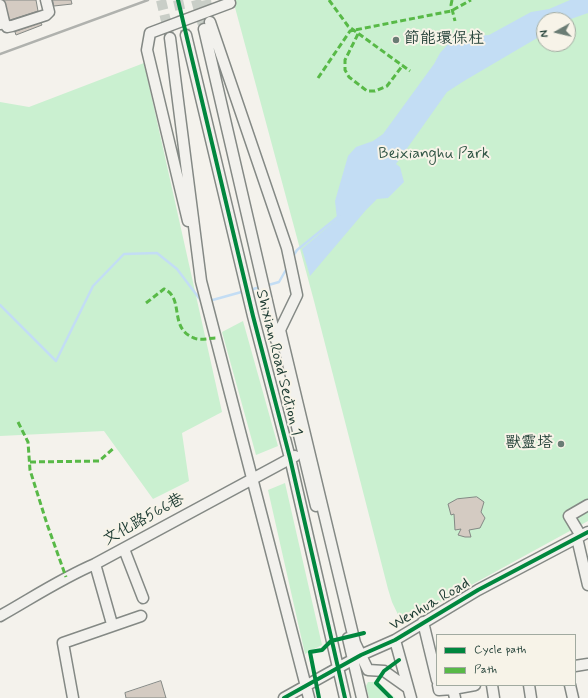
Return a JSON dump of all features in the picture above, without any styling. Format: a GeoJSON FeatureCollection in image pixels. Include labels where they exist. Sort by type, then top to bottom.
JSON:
{"type":"FeatureCollection","features":[{"type":"Feature","properties":{"kind":"street"},"geometry":{"type":"LineString","coordinates":[[0,5],[2,23],[8,27],[46,15],[49,12],[46,0]]}},
{"type":"Feature","properties":{"kind":"street"},"geometry":{"type":"LineString","coordinates":[[230,3],[150,33],[148,50],[200,276],[309,698]]}},
{"type":"Feature","properties":{"kind":"street","name":"Shixian Road Section 1"},"geometry":{"type":"LineString","coordinates":[[362,698],[357,657],[353,635],[280,330],[297,295],[296,283],[287,248],[207,26],[256,258],[302,452],[357,657],[368,670],[384,671],[410,693]]}},
{"type":"Feature","properties":{"kind":"street","name":"Shixian Road Section 1"},"geometry":{"type":"LineString","coordinates":[[186,35],[252,316],[290,458],[345,698]]}},
{"type":"Feature","properties":{"kind":"street"},"geometry":{"type":"LineString","coordinates":[[170,38],[200,276]]}},
{"type":"Feature","properties":{"kind":"street","name":"文化路566巷"},"geometry":{"type":"LineString","coordinates":[[0,616],[50,588],[66,577],[95,564],[302,452]]}},
{"type":"Feature","properties":{"kind":"street"},"geometry":{"type":"LineString","coordinates":[[588,505],[569,516],[582,535],[588,585]]}},
{"type":"Feature","properties":{"kind":"street","name":"Wenhua Road"},"geometry":{"type":"LineString","coordinates":[[284,698],[337,667],[395,640],[423,622],[582,535]]}},
{"type":"Feature","properties":{"kind":"street"},"geometry":{"type":"LineString","coordinates":[[124,548],[143,598]]}},
{"type":"Feature","properties":{"kind":"street"},"geometry":{"type":"LineString","coordinates":[[95,564],[112,624]]}},
{"type":"Feature","properties":{"kind":"street"},"geometry":{"type":"LineString","coordinates":[[73,698],[63,643],[112,624],[141,616]]}},
{"type":"Feature","properties":{"kind":"street"},"geometry":{"type":"LineString","coordinates":[[423,622],[436,676]]}},
{"type":"Feature","properties":{"kind":"street","name":"Shixian Road Section 1"},"geometry":{"type":"LineString","coordinates":[[395,640],[410,693]]}},
{"type":"Feature","properties":{"kind":"street"},"geometry":{"type":"LineString","coordinates":[[576,666],[588,664]]}},
{"type":"Feature","properties":{"kind":"street"},"geometry":{"type":"LineString","coordinates":[[438,686],[439,690],[454,693],[472,686]]}},
{"type":"Feature","properties":{"kind":"street"},"geometry":{"type":"LineString","coordinates":[[492,686],[494,698]]}},
{"type":"Feature","properties":{"kind":"street"},"geometry":{"type":"LineString","coordinates":[[529,686],[531,698]]}},
{"type":"Feature","properties":{"kind":"street"},"geometry":{"type":"LineString","coordinates":[[570,686],[573,698]]}},
{"type":"Feature","properties":{"kind":"green space","name":"Beixianghu Park"},"geometry":{"type":"Polygon","coordinates":[[[233,0],[588,0],[588,521],[402,623],[392,602],[314,301],[233,0]]]}},
{"type":"Feature","properties":{"kind":"green space"},"geometry":{"type":"Polygon","coordinates":[[[144,63],[222,412],[182,433],[189,481],[153,499],[104,431],[0,436],[0,102],[29,107],[144,63]]]}},
{"type":"Feature","properties":{"kind":"green space"},"geometry":{"type":"Polygon","coordinates":[[[243,321],[278,446],[256,455],[222,332],[243,321]]]}},
{"type":"Feature","properties":{"kind":"green space"},"geometry":{"type":"Polygon","coordinates":[[[285,483],[322,645],[305,654],[268,490],[285,483]]]}},
{"type":"Feature","properties":{"kind":"green space"},"geometry":{"type":"Polygon","coordinates":[[[368,682],[378,682],[395,698],[369,698],[366,686],[368,682]]]}},
{"type":"Feature","properties":{"kind":"water"},"geometry":{"type":"Polygon","coordinates":[[[570,0],[588,0],[588,13],[576,17],[576,12],[536,12],[536,39],[447,92],[396,164],[400,167],[404,182],[388,198],[377,199],[366,210],[310,276],[302,249],[337,219],[335,201],[348,156],[356,147],[373,141],[383,134],[434,64],[440,53],[450,42],[464,37],[489,35],[531,12],[549,9],[570,0]]]}},
{"type":"Feature","properties":{"kind":"building"},"geometry":{"type":"Polygon","coordinates":[[[4,0],[36,0],[38,11],[10,20],[4,0]]]}},
{"type":"Feature","properties":{"kind":"building"},"geometry":{"type":"Polygon","coordinates":[[[53,0],[71,0],[72,4],[54,6],[53,0]]]}},
{"type":"Feature","properties":{"kind":"building"},"geometry":{"type":"Polygon","coordinates":[[[41,23],[42,25],[16,35],[15,32],[41,23]]]}},
{"type":"Feature","properties":{"kind":"building"},"geometry":{"type":"Polygon","coordinates":[[[477,497],[484,502],[481,512],[485,518],[480,528],[469,530],[471,537],[458,535],[461,529],[455,530],[454,514],[451,515],[448,504],[457,499],[477,497]]]}},
{"type":"Feature","properties":{"kind":"building"},"geometry":{"type":"Polygon","coordinates":[[[161,681],[166,698],[126,698],[125,693],[161,681]]]}},
{"type":"Feature","properties":{"kind":"waterway"},"geometry":{"type":"LineString","coordinates":[[292,258],[297,250],[339,216]]}},
{"type":"Feature","properties":{"kind":"waterway"},"geometry":{"type":"LineString","coordinates":[[0,305],[56,361],[93,286],[124,254],[157,253],[177,269],[202,302]]}},
{"type":"Feature","properties":{"kind":"waterway"},"geometry":{"type":"LineString","coordinates":[[265,286],[279,282],[287,268]]}},
{"type":"Feature","properties":{"kind":"waterway"},"geometry":{"type":"LineString","coordinates":[[250,290],[260,287]]}},
{"type":"Feature","properties":{"kind":"waterway"},"geometry":{"type":"LineString","coordinates":[[209,301],[245,291]]}},
{"type":"Feature","properties":{"kind":"tunnel"},"geometry":{"type":"LineString","coordinates":[[161,0],[170,38]]}},
{"type":"Feature","properties":{"kind":"tunnel"},"geometry":{"type":"LineString","coordinates":[[178,0],[186,35]]}},
{"type":"Feature","properties":{"kind":"tunnel"},"geometry":{"type":"LineString","coordinates":[[196,0],[204,29]]}},
{"type":"Feature","properties":{"kind":"tunnel"},"geometry":{"type":"LineString","coordinates":[[206,0],[210,22]]}},
{"type":"Feature","properties":{"kind":"railway"},"geometry":{"type":"LineString","coordinates":[[0,54],[148,0]]}},
{"type":"Feature","properties":{"kind":"marked path"},"geometry":{"type":"LineString","coordinates":[[329,0],[348,26],[410,71]]}},
{"type":"Feature","properties":{"kind":"marked path"},"geometry":{"type":"LineString","coordinates":[[452,0],[451,5],[455,21]]}},
{"type":"Feature","properties":{"kind":"marked path"},"geometry":{"type":"LineString","coordinates":[[318,78],[350,31],[451,11],[471,0]]}},
{"type":"Feature","properties":{"kind":"marked path"},"geometry":{"type":"LineString","coordinates":[[358,34],[345,60],[345,70],[349,77],[367,91],[375,91],[387,86],[403,65]]}},
{"type":"Feature","properties":{"kind":"marked path"},"geometry":{"type":"LineString","coordinates":[[146,303],[164,289],[170,293],[174,299],[181,327],[186,333],[196,339],[216,338]]}},
{"type":"Feature","properties":{"kind":"marked path"},"geometry":{"type":"LineString","coordinates":[[18,422],[28,442],[30,470],[66,577]]}},
{"type":"Feature","properties":{"kind":"marked path"},"geometry":{"type":"LineString","coordinates":[[30,462],[99,461],[114,448]]}},
{"type":"Feature","properties":{"kind":"cycle path"},"geometry":{"type":"LineString","coordinates":[[178,0],[253,316],[290,458],[345,698]]}},
{"type":"Feature","properties":{"kind":"cycle path"},"geometry":{"type":"LineString","coordinates":[[284,698],[361,655],[395,640],[478,590],[588,532]]}},
{"type":"Feature","properties":{"kind":"cycle path"},"geometry":{"type":"LineString","coordinates":[[319,698],[310,652],[322,650],[331,641],[364,633]]}},
{"type":"Feature","properties":{"kind":"cycle path"},"geometry":{"type":"LineString","coordinates":[[391,698],[376,683],[384,671],[399,660]]}},
{"type":"Feature","properties":{"kind":"place","name":"節能環保柱"},"geometry":{"type":"Point","coordinates":[396,40]}},
{"type":"Feature","properties":{"kind":"place","name":"獸靈塔"},"geometry":{"type":"Point","coordinates":[561,444]}}]}
